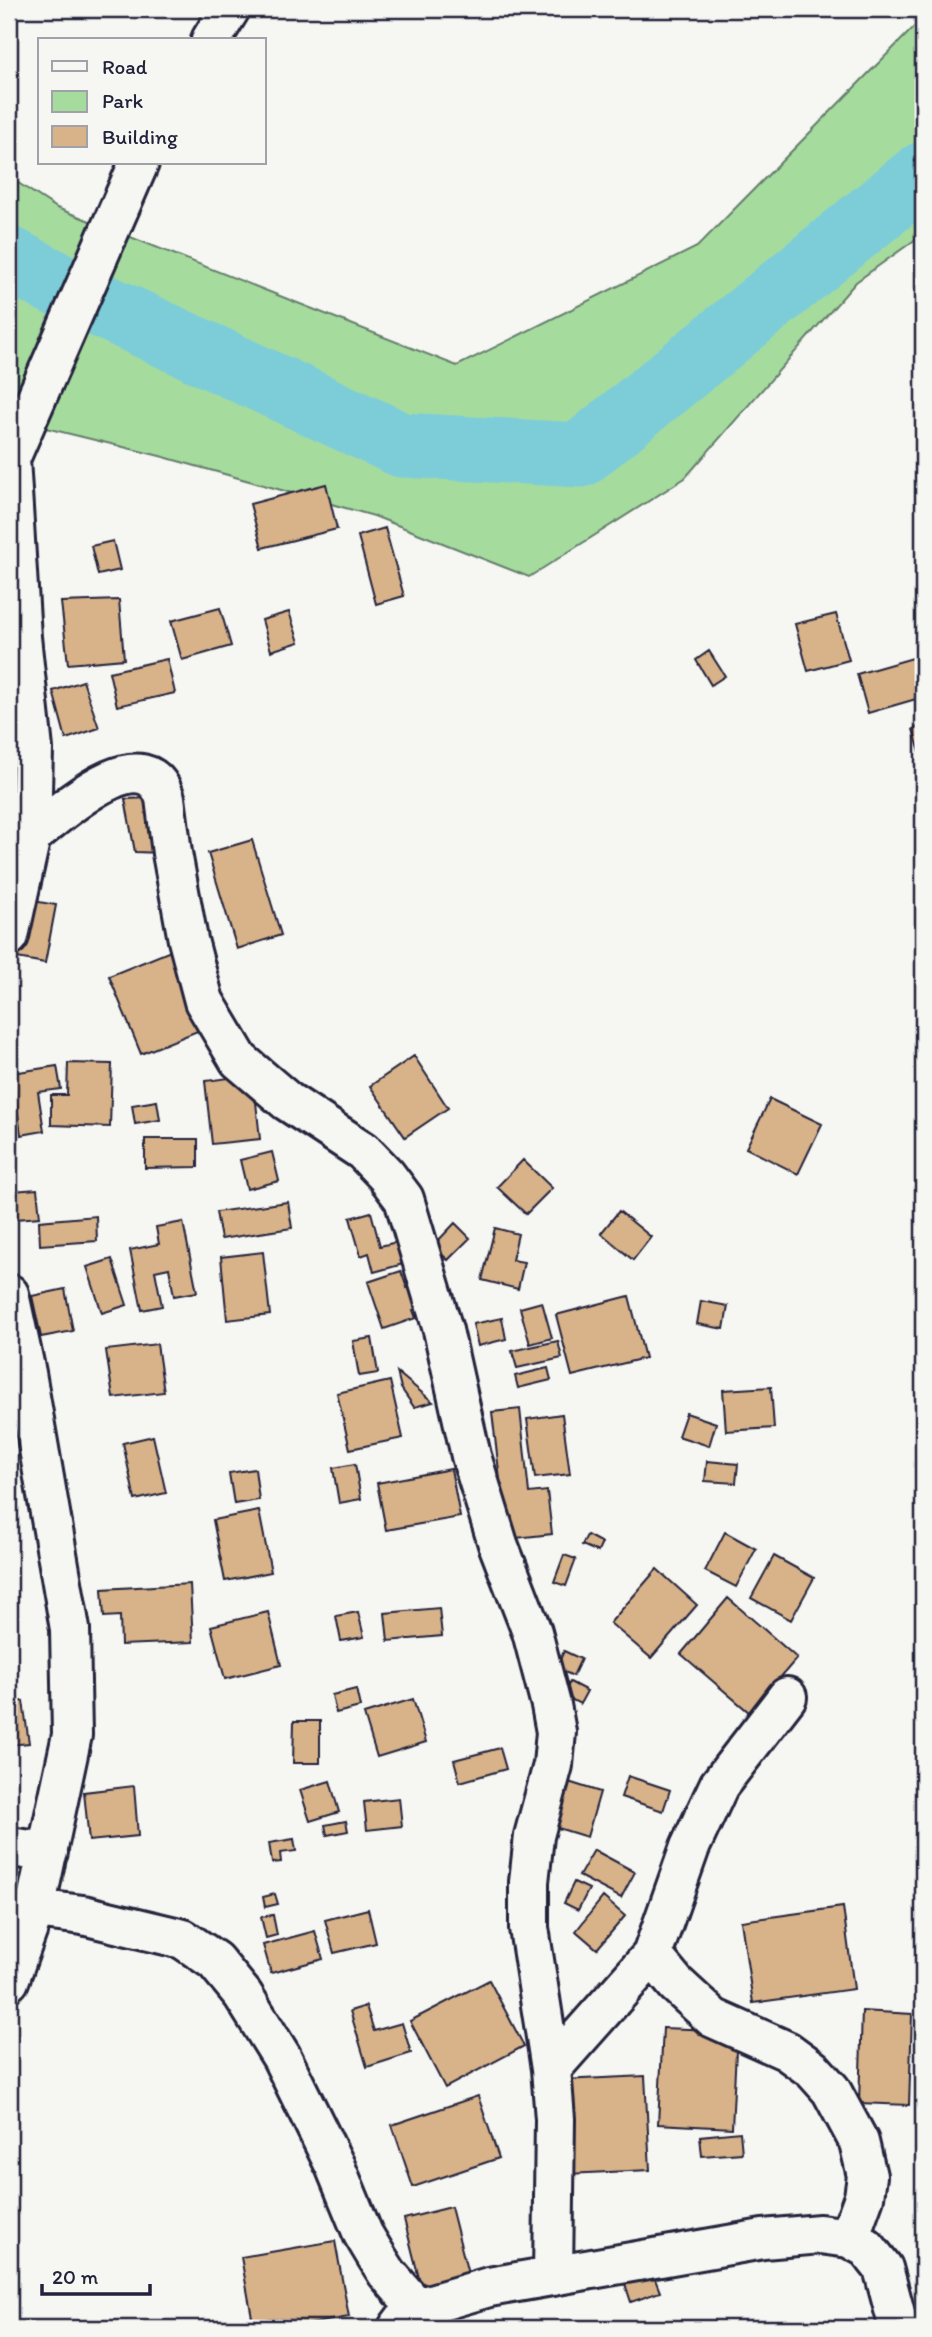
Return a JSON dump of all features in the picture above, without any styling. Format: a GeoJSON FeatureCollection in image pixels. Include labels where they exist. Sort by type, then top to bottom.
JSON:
{"type":"FeatureCollection","features":[{"type":"Feature","properties":{"kind":"street"},"geometry":{"type":"LineString","coordinates":[[212,38],[230,9]]}},
{"type":"Feature","properties":{"kind":"street"},"geometry":{"type":"LineString","coordinates":[[9,936],[31,836],[33,749],[22,638],[10,460],[139,164]]}},
{"type":"Feature","properties":{"kind":"street"},"geometry":{"type":"LineString","coordinates":[[31,836],[95,786],[124,774],[145,774],[155,781],[165,797],[188,940],[204,1001],[239,1060],[287,1101],[363,1151],[404,1199],[443,1330],[471,1456],[498,1544],[532,1632],[556,1732],[553,1765],[534,1836],[529,1882],[529,1917],[539,2006],[551,2069],[555,2158],[553,2276]]}},
{"type":"Feature","properties":{"kind":"street"},"geometry":{"type":"LineString","coordinates":[[9,1294],[26,1373],[70,1629],[72,1735],[35,1909],[9,1981]]}},
{"type":"Feature","properties":{"kind":"street"},"geometry":{"type":"LineString","coordinates":[[551,2069],[652,1955],[690,1847],[719,1785],[787,1697]]}},
{"type":"Feature","properties":{"kind":"street"},"geometry":{"type":"LineString","coordinates":[[9,1847],[48,1852]]}},
{"type":"Feature","properties":{"kind":"street"},"geometry":{"type":"LineString","coordinates":[[35,1909],[83,1915],[183,1939],[215,1961],[243,1994],[281,2056],[335,2166],[363,2234],[407,2318],[489,2287],[763,2239],[820,2234],[849,2238],[867,2248],[883,2268],[899,2328]]}},
{"type":"Feature","properties":{"kind":"street"},"geometry":{"type":"LineString","coordinates":[[652,1955],[676,1984],[713,2018],[788,2052],[814,2070],[831,2090],[859,2141],[867,2176],[864,2197],[849,2238]]}},
{"type":"Feature","properties":{"kind":"green space"},"geometry":{"type":"Polygon","coordinates":[[[923,18],[923,234],[856,282],[685,478],[529,577],[374,516],[160,456],[9,419],[9,177],[57,208],[457,366],[697,247],[923,18]]]}},
{"type":"Feature","properties":{"kind":"building"},"geometry":{"type":"Polygon","coordinates":[[[326,484],[337,529],[262,548],[250,504],[326,484]]]}},
{"type":"Feature","properties":{"kind":"building"},"geometry":{"type":"Polygon","coordinates":[[[385,528],[404,596],[376,604],[358,536],[385,528]]]}},
{"type":"Feature","properties":{"kind":"building"},"geometry":{"type":"Polygon","coordinates":[[[113,541],[120,570],[98,575],[91,546],[113,541]]]}},
{"type":"Feature","properties":{"kind":"building"},"geometry":{"type":"Polygon","coordinates":[[[119,600],[124,659],[68,664],[61,602],[119,600]]]}},
{"type":"Feature","properties":{"kind":"building"},"geometry":{"type":"Polygon","coordinates":[[[220,608],[231,646],[182,660],[171,621],[220,608]]]}},
{"type":"Feature","properties":{"kind":"building"},"geometry":{"type":"Polygon","coordinates":[[[289,612],[299,642],[271,651],[262,620],[289,612]]]}},
{"type":"Feature","properties":{"kind":"building"},"geometry":{"type":"Polygon","coordinates":[[[836,614],[849,660],[808,671],[795,624],[836,614]]]}},
{"type":"Feature","properties":{"kind":"building"},"geometry":{"type":"Polygon","coordinates":[[[709,651],[725,676],[711,685],[696,660],[709,651]]]}},
{"type":"Feature","properties":{"kind":"building"},"geometry":{"type":"Polygon","coordinates":[[[923,655],[923,697],[868,713],[857,674],[923,655]]]}},
{"type":"Feature","properties":{"kind":"building"},"geometry":{"type":"Polygon","coordinates":[[[167,659],[175,693],[117,706],[109,672],[167,659]]]}},
{"type":"Feature","properties":{"kind":"building"},"geometry":{"type":"Polygon","coordinates":[[[83,681],[99,728],[66,739],[53,691],[83,681]]]}},
{"type":"Feature","properties":{"kind":"building"},"geometry":{"type":"Polygon","coordinates":[[[923,725],[923,762],[913,729],[923,725]]]}},
{"type":"Feature","properties":{"kind":"building"},"geometry":{"type":"Polygon","coordinates":[[[151,798],[161,853],[135,852],[125,799],[151,798]]]}},
{"type":"Feature","properties":{"kind":"building"},"geometry":{"type":"Polygon","coordinates":[[[252,840],[281,935],[237,949],[208,853],[252,840]]]}},
{"type":"Feature","properties":{"kind":"building"},"geometry":{"type":"Polygon","coordinates":[[[28,900],[56,905],[45,963],[17,958],[28,900]]]}},
{"type":"Feature","properties":{"kind":"building"},"geometry":{"type":"Polygon","coordinates":[[[173,950],[205,1028],[141,1054],[109,976],[173,950]]]}},
{"type":"Feature","properties":{"kind":"building"},"geometry":{"type":"Polygon","coordinates":[[[414,1056],[448,1108],[405,1137],[370,1086],[414,1056]]]}},
{"type":"Feature","properties":{"kind":"building"},"geometry":{"type":"Polygon","coordinates":[[[68,1063],[112,1064],[110,1127],[51,1125],[51,1095],[67,1095],[68,1063]]]}},
{"type":"Feature","properties":{"kind":"building"},"geometry":{"type":"Polygon","coordinates":[[[57,1066],[61,1089],[38,1092],[44,1131],[21,1135],[12,1073],[57,1066]]]}},
{"type":"Feature","properties":{"kind":"building"},"geometry":{"type":"Polygon","coordinates":[[[253,1075],[260,1139],[212,1144],[205,1081],[253,1075]]]}},
{"type":"Feature","properties":{"kind":"building"},"geometry":{"type":"Polygon","coordinates":[[[770,1099],[822,1124],[798,1174],[746,1148],[770,1099]]]}},
{"type":"Feature","properties":{"kind":"building"},"geometry":{"type":"Polygon","coordinates":[[[157,1101],[160,1120],[135,1124],[132,1105],[157,1101]]]}},
{"type":"Feature","properties":{"kind":"building"},"geometry":{"type":"Polygon","coordinates":[[[145,1139],[198,1139],[198,1167],[145,1168],[145,1139]]]}},
{"type":"Feature","properties":{"kind":"building"},"geometry":{"type":"Polygon","coordinates":[[[272,1152],[279,1181],[247,1189],[240,1160],[272,1152]]]}},
{"type":"Feature","properties":{"kind":"building"},"geometry":{"type":"Polygon","coordinates":[[[523,1160],[552,1188],[526,1214],[497,1187],[523,1160]]]}},
{"type":"Feature","properties":{"kind":"building"},"geometry":{"type":"Polygon","coordinates":[[[37,1189],[40,1217],[16,1219],[13,1191],[37,1189]]]}},
{"type":"Feature","properties":{"kind":"building"},"geometry":{"type":"Polygon","coordinates":[[[288,1202],[292,1228],[221,1239],[216,1212],[288,1202]]]}},
{"type":"Feature","properties":{"kind":"building"},"geometry":{"type":"Polygon","coordinates":[[[619,1211],[651,1237],[633,1260],[601,1233],[619,1211]]]}},
{"type":"Feature","properties":{"kind":"building"},"geometry":{"type":"Polygon","coordinates":[[[371,1212],[380,1246],[397,1242],[403,1264],[374,1272],[369,1253],[361,1256],[350,1218],[371,1212]]]}},
{"type":"Feature","properties":{"kind":"building"},"geometry":{"type":"Polygon","coordinates":[[[96,1216],[97,1241],[40,1245],[39,1221],[96,1216]]]}},
{"type":"Feature","properties":{"kind":"building"},"geometry":{"type":"Polygon","coordinates":[[[183,1222],[197,1292],[174,1296],[169,1268],[155,1271],[162,1306],[142,1310],[130,1250],[159,1244],[156,1227],[183,1222]]]}},
{"type":"Feature","properties":{"kind":"building"},"geometry":{"type":"Polygon","coordinates":[[[455,1223],[470,1238],[448,1260],[433,1246],[455,1223]]]}},
{"type":"Feature","properties":{"kind":"building"},"geometry":{"type":"Polygon","coordinates":[[[495,1228],[518,1234],[512,1260],[524,1262],[518,1289],[482,1280],[495,1228]]]}},
{"type":"Feature","properties":{"kind":"building"},"geometry":{"type":"Polygon","coordinates":[[[263,1252],[270,1315],[227,1320],[221,1257],[263,1252]]]}},
{"type":"Feature","properties":{"kind":"building"},"geometry":{"type":"Polygon","coordinates":[[[112,1259],[127,1305],[102,1313],[87,1267],[112,1259]]]}},
{"type":"Feature","properties":{"kind":"building"},"geometry":{"type":"Polygon","coordinates":[[[401,1271],[407,1288],[420,1285],[427,1305],[413,1310],[416,1318],[384,1329],[368,1282],[401,1271]]]}},
{"type":"Feature","properties":{"kind":"building"},"geometry":{"type":"Polygon","coordinates":[[[65,1289],[73,1331],[41,1337],[32,1296],[65,1289]]]}},
{"type":"Feature","properties":{"kind":"building"},"geometry":{"type":"Polygon","coordinates":[[[629,1296],[645,1358],[572,1376],[556,1315],[629,1296]]]}},
{"type":"Feature","properties":{"kind":"building"},"geometry":{"type":"Polygon","coordinates":[[[701,1301],[728,1306],[724,1329],[697,1324],[701,1301]]]}},
{"type":"Feature","properties":{"kind":"building"},"geometry":{"type":"Polygon","coordinates":[[[542,1302],[552,1338],[530,1344],[520,1308],[542,1302]]]}},
{"type":"Feature","properties":{"kind":"building"},"geometry":{"type":"Polygon","coordinates":[[[502,1318],[506,1339],[478,1346],[473,1324],[502,1318]]]}},
{"type":"Feature","properties":{"kind":"building"},"geometry":{"type":"Polygon","coordinates":[[[372,1338],[378,1373],[359,1376],[353,1341],[372,1338]]]}},
{"type":"Feature","properties":{"kind":"building"},"geometry":{"type":"Polygon","coordinates":[[[558,1341],[562,1358],[517,1368],[512,1351],[558,1341]]]}},
{"type":"Feature","properties":{"kind":"building"},"geometry":{"type":"Polygon","coordinates":[[[157,1344],[164,1392],[113,1398],[106,1350],[157,1344]]]}},
{"type":"Feature","properties":{"kind":"building"},"geometry":{"type":"Polygon","coordinates":[[[548,1368],[551,1380],[518,1388],[515,1376],[548,1368]]]}},
{"type":"Feature","properties":{"kind":"building"},"geometry":{"type":"Polygon","coordinates":[[[397,1372],[433,1402],[414,1407],[401,1388],[397,1372]]]}},
{"type":"Feature","properties":{"kind":"building"},"geometry":{"type":"Polygon","coordinates":[[[390,1381],[403,1438],[350,1449],[337,1393],[390,1381]]]}},
{"type":"Feature","properties":{"kind":"building"},"geometry":{"type":"Polygon","coordinates":[[[771,1387],[774,1428],[726,1431],[723,1390],[771,1387]]]}},
{"type":"Feature","properties":{"kind":"building"},"geometry":{"type":"Polygon","coordinates":[[[520,1409],[529,1493],[547,1491],[552,1534],[507,1539],[492,1412],[520,1409]]]}},
{"type":"Feature","properties":{"kind":"building"},"geometry":{"type":"Polygon","coordinates":[[[686,1413],[716,1423],[709,1446],[678,1436],[686,1413]]]}},
{"type":"Feature","properties":{"kind":"building"},"geometry":{"type":"Polygon","coordinates":[[[562,1414],[570,1474],[535,1478],[527,1419],[562,1414]]]}},
{"type":"Feature","properties":{"kind":"building"},"geometry":{"type":"Polygon","coordinates":[[[153,1436],[166,1493],[135,1500],[123,1443],[153,1436]]]}},
{"type":"Feature","properties":{"kind":"building"},"geometry":{"type":"Polygon","coordinates":[[[707,1461],[738,1464],[736,1483],[705,1481],[707,1461]]]}},
{"type":"Feature","properties":{"kind":"building"},"geometry":{"type":"Polygon","coordinates":[[[355,1464],[361,1499],[339,1503],[333,1468],[355,1464]]]}},
{"type":"Feature","properties":{"kind":"building"},"geometry":{"type":"Polygon","coordinates":[[[255,1469],[259,1500],[234,1504],[229,1473],[255,1469]]]}},
{"type":"Feature","properties":{"kind":"building"},"geometry":{"type":"Polygon","coordinates":[[[451,1469],[460,1517],[386,1530],[377,1483],[451,1469]]]}},
{"type":"Feature","properties":{"kind":"building"},"geometry":{"type":"Polygon","coordinates":[[[259,1511],[271,1572],[225,1581],[213,1520],[259,1511]]]}},
{"type":"Feature","properties":{"kind":"building"},"geometry":{"type":"Polygon","coordinates":[[[725,1532],[756,1549],[736,1587],[705,1571],[725,1532]]]}},
{"type":"Feature","properties":{"kind":"building"},"geometry":{"type":"Polygon","coordinates":[[[587,1535],[602,1543],[598,1552],[582,1545],[587,1535]]]}},
{"type":"Feature","properties":{"kind":"building"},"geometry":{"type":"Polygon","coordinates":[[[564,1555],[576,1559],[566,1586],[554,1582],[564,1555]]]}},
{"type":"Feature","properties":{"kind":"building"},"geometry":{"type":"Polygon","coordinates":[[[774,1556],[814,1578],[791,1620],[751,1598],[774,1556]]]}},
{"type":"Feature","properties":{"kind":"building"},"geometry":{"type":"Polygon","coordinates":[[[657,1569],[697,1605],[651,1658],[610,1623],[657,1569]]]}},
{"type":"Feature","properties":{"kind":"building"},"geometry":{"type":"Polygon","coordinates":[[[190,1584],[193,1642],[121,1645],[120,1616],[104,1617],[102,1589],[190,1584]]]}},
{"type":"Feature","properties":{"kind":"building"},"geometry":{"type":"Polygon","coordinates":[[[728,1598],[797,1658],[750,1713],[681,1654],[728,1598]]]}},
{"type":"Feature","properties":{"kind":"building"},"geometry":{"type":"Polygon","coordinates":[[[439,1608],[442,1636],[388,1641],[385,1613],[439,1608]]]}},
{"type":"Feature","properties":{"kind":"building"},"geometry":{"type":"Polygon","coordinates":[[[268,1612],[281,1665],[225,1679],[211,1626],[268,1612]]]}},
{"type":"Feature","properties":{"kind":"building"},"geometry":{"type":"Polygon","coordinates":[[[358,1612],[364,1637],[341,1641],[336,1616],[358,1612]]]}},
{"type":"Feature","properties":{"kind":"building"},"geometry":{"type":"Polygon","coordinates":[[[564,1651],[581,1659],[573,1676],[556,1668],[564,1651]]]}},
{"type":"Feature","properties":{"kind":"building"},"geometry":{"type":"Polygon","coordinates":[[[570,1682],[587,1691],[580,1704],[563,1695],[570,1682]]]}},
{"type":"Feature","properties":{"kind":"building"},"geometry":{"type":"Polygon","coordinates":[[[356,1689],[360,1707],[336,1713],[332,1695],[356,1689]]]}},
{"type":"Feature","properties":{"kind":"building"},"geometry":{"type":"Polygon","coordinates":[[[413,1699],[426,1742],[377,1757],[364,1714],[413,1699]]]}},
{"type":"Feature","properties":{"kind":"building"},"geometry":{"type":"Polygon","coordinates":[[[23,1701],[29,1743],[9,1745],[9,1703],[23,1701]]]}},
{"type":"Feature","properties":{"kind":"building"},"geometry":{"type":"Polygon","coordinates":[[[294,1721],[320,1721],[320,1763],[293,1763],[294,1721]]]}},
{"type":"Feature","properties":{"kind":"building"},"geometry":{"type":"Polygon","coordinates":[[[500,1748],[506,1769],[460,1782],[454,1760],[500,1748]]]}},
{"type":"Feature","properties":{"kind":"building"},"geometry":{"type":"Polygon","coordinates":[[[628,1776],[670,1790],[663,1811],[621,1797],[628,1776]]]}},
{"type":"Feature","properties":{"kind":"building"},"geometry":{"type":"Polygon","coordinates":[[[559,1779],[600,1792],[587,1837],[545,1824],[559,1779]]]}},
{"type":"Feature","properties":{"kind":"building"},"geometry":{"type":"Polygon","coordinates":[[[330,1781],[339,1812],[310,1821],[300,1790],[330,1781]]]}},
{"type":"Feature","properties":{"kind":"building"},"geometry":{"type":"Polygon","coordinates":[[[134,1786],[138,1836],[89,1841],[84,1792],[134,1786]]]}},
{"type":"Feature","properties":{"kind":"building"},"geometry":{"type":"Polygon","coordinates":[[[399,1798],[402,1826],[367,1830],[364,1802],[399,1798]]]}},
{"type":"Feature","properties":{"kind":"building"},"geometry":{"type":"Polygon","coordinates":[[[346,1821],[348,1831],[327,1835],[325,1825],[346,1821]]]}},
{"type":"Feature","properties":{"kind":"building"},"geometry":{"type":"Polygon","coordinates":[[[294,1839],[296,1851],[280,1853],[281,1862],[272,1863],[269,1843],[294,1839]]]}},
{"type":"Feature","properties":{"kind":"building"},"geometry":{"type":"Polygon","coordinates":[[[594,1850],[635,1872],[621,1898],[579,1876],[594,1850]]]}},
{"type":"Feature","properties":{"kind":"building"},"geometry":{"type":"Polygon","coordinates":[[[574,1882],[589,1889],[578,1910],[564,1903],[574,1882]]]}},
{"type":"Feature","properties":{"kind":"building"},"geometry":{"type":"Polygon","coordinates":[[[275,1894],[278,1904],[265,1907],[263,1897],[275,1894]]]}},
{"type":"Feature","properties":{"kind":"building"},"geometry":{"type":"Polygon","coordinates":[[[603,1897],[625,1916],[597,1949],[576,1931],[603,1897]]]}},
{"type":"Feature","properties":{"kind":"building"},"geometry":{"type":"Polygon","coordinates":[[[843,1907],[854,1989],[753,2003],[741,1921],[843,1907]]]}},
{"type":"Feature","properties":{"kind":"building"},"geometry":{"type":"Polygon","coordinates":[[[368,1909],[376,1943],[334,1953],[325,1920],[368,1909]]]}},
{"type":"Feature","properties":{"kind":"building"},"geometry":{"type":"Polygon","coordinates":[[[273,1915],[277,1935],[266,1938],[261,1917],[273,1915]]]}},
{"type":"Feature","properties":{"kind":"building"},"geometry":{"type":"Polygon","coordinates":[[[315,1931],[323,1959],[271,1973],[263,1945],[315,1931]]]}},
{"type":"Feature","properties":{"kind":"building"},"geometry":{"type":"Polygon","coordinates":[[[489,1980],[524,2046],[445,2088],[410,2021],[489,1980]]]}},
{"type":"Feature","properties":{"kind":"building"},"geometry":{"type":"Polygon","coordinates":[[[366,2006],[374,2031],[402,2023],[411,2053],[367,2067],[350,2011],[366,2006]]]}},
{"type":"Feature","properties":{"kind":"building"},"geometry":{"type":"Polygon","coordinates":[[[862,2011],[912,2014],[909,2105],[859,2103],[862,2011]]]}},
{"type":"Feature","properties":{"kind":"building"},"geometry":{"type":"Polygon","coordinates":[[[663,2028],[737,2031],[732,2128],[658,2124],[663,2028]]]}},
{"type":"Feature","properties":{"kind":"building"},"geometry":{"type":"Polygon","coordinates":[[[645,2076],[650,2170],[567,2174],[562,2080],[645,2076]]]}},
{"type":"Feature","properties":{"kind":"building"},"geometry":{"type":"Polygon","coordinates":[[[478,2096],[499,2158],[413,2187],[392,2125],[478,2096]]]}},
{"type":"Feature","properties":{"kind":"building"},"geometry":{"type":"Polygon","coordinates":[[[740,2132],[742,2153],[702,2156],[700,2136],[740,2132]]]}},
{"type":"Feature","properties":{"kind":"building"},"geometry":{"type":"Polygon","coordinates":[[[451,2207],[469,2278],[422,2290],[404,2219],[451,2207]]]}},
{"type":"Feature","properties":{"kind":"building"},"geometry":{"type":"Polygon","coordinates":[[[335,2241],[349,2317],[287,2328],[254,2328],[241,2257],[335,2241]]]}},
{"type":"Feature","properties":{"kind":"building"},"geometry":{"type":"Polygon","coordinates":[[[651,2269],[660,2292],[631,2302],[623,2278],[651,2269]]]}},
{"type":"Feature","properties":{"kind":"waterway"},"geometry":{"type":"LineString","coordinates":[[9,259],[81,296],[402,445],[580,455],[923,174]]}}]}
